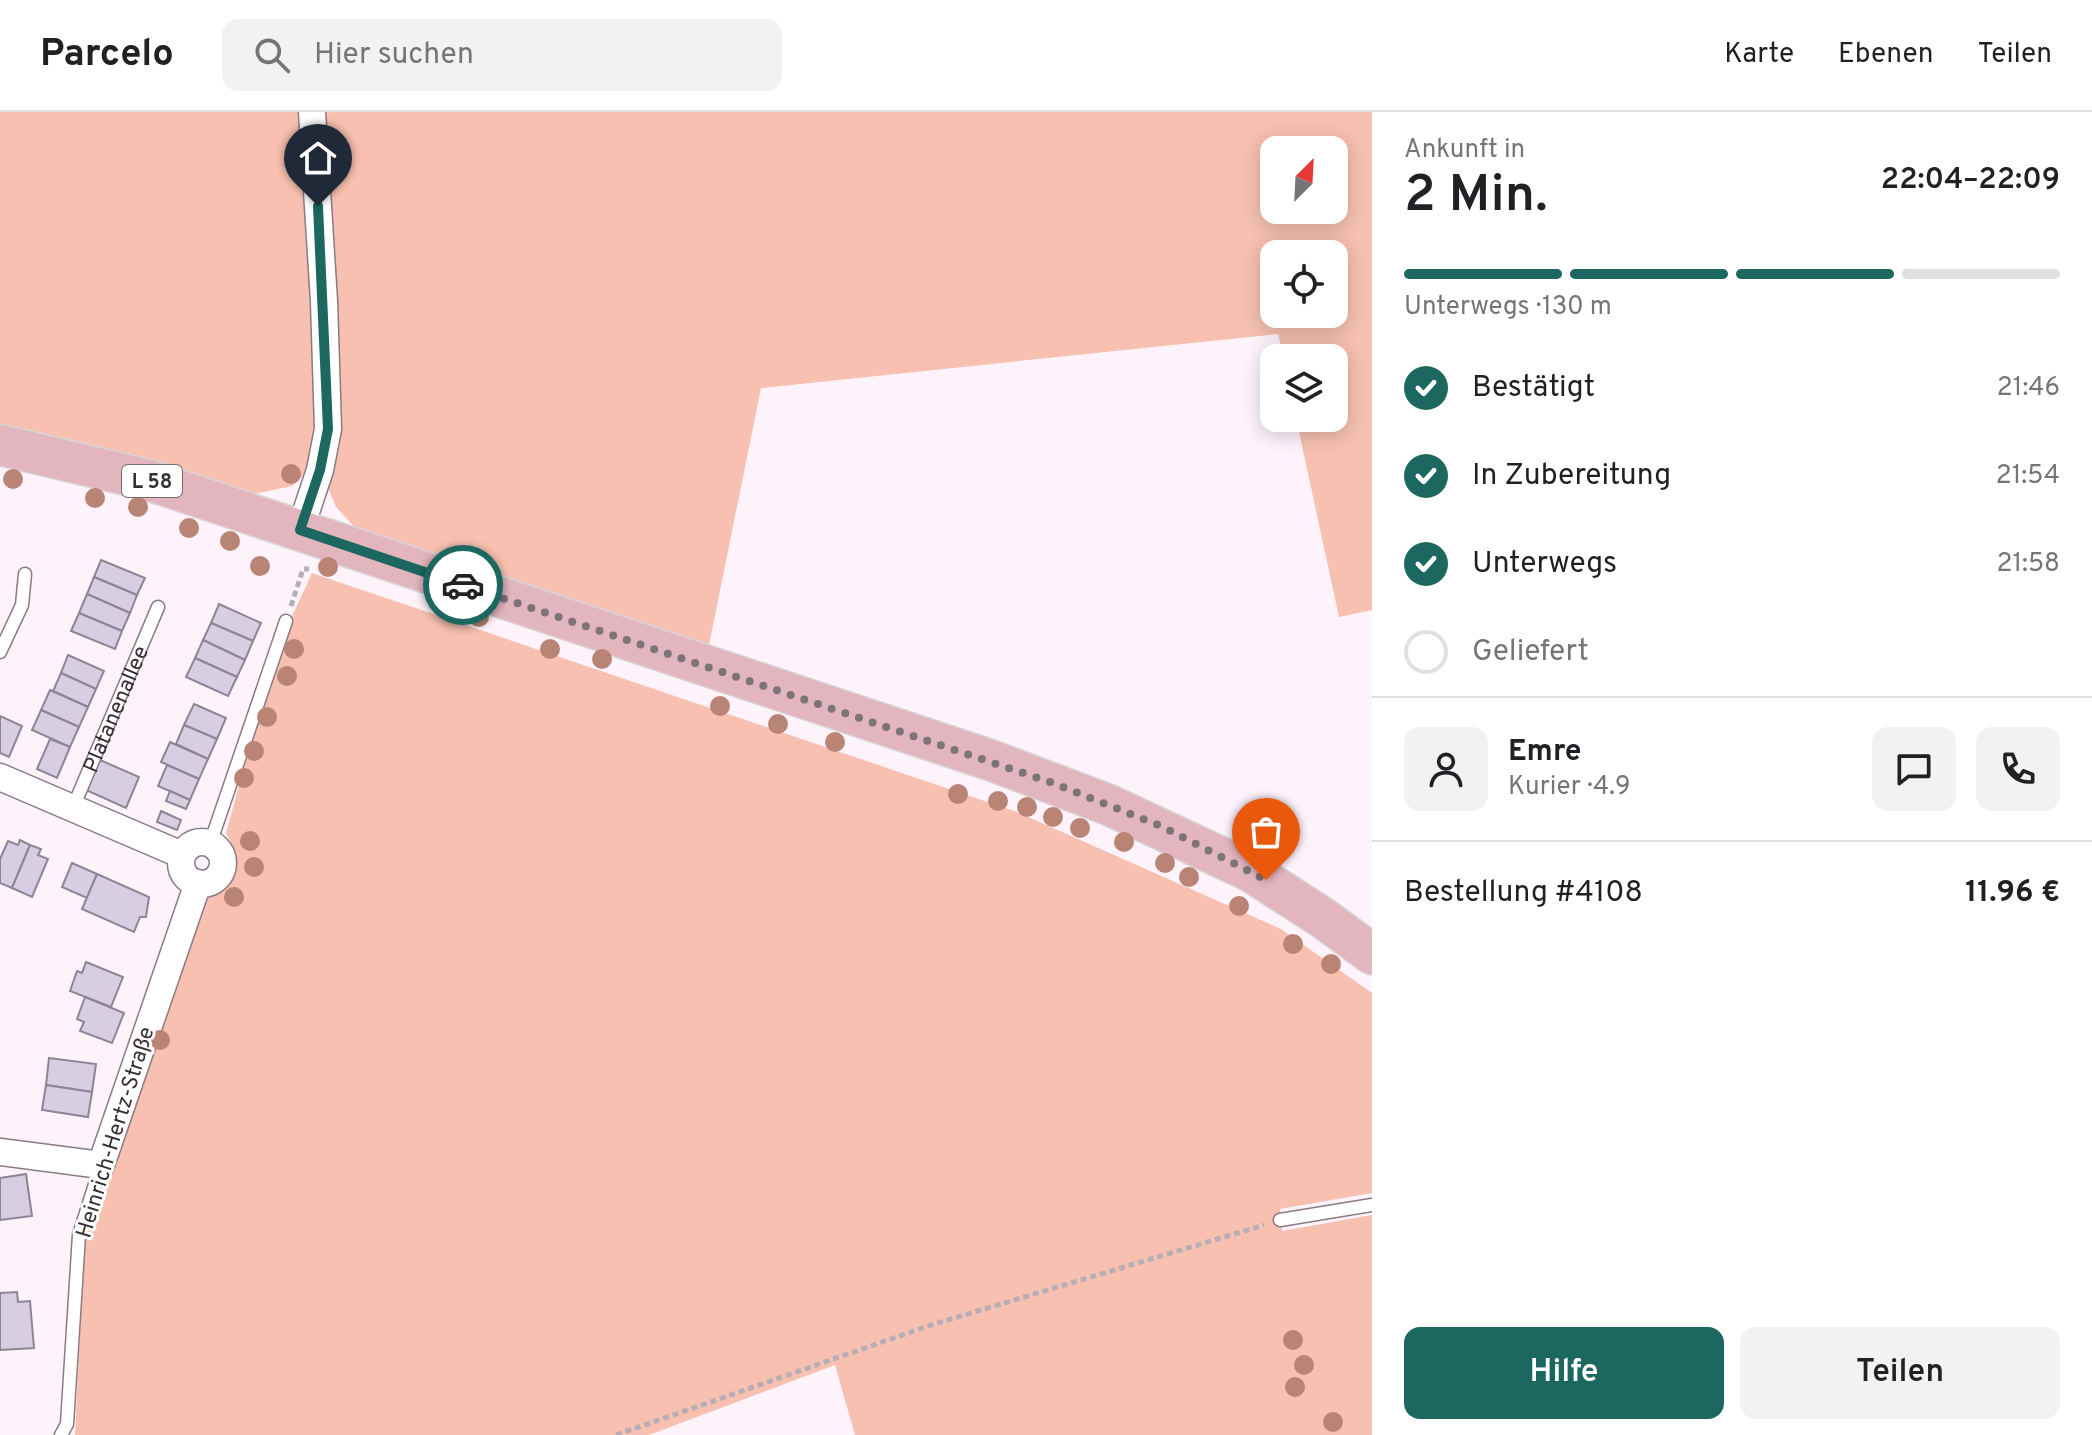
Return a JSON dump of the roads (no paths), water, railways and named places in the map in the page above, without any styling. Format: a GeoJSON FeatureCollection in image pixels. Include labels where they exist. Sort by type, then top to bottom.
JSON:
{"type":"FeatureCollection","features":[{"type":"Feature","properties":{"kind":"main road","name":"L 58"},"geometry":{"type":"LineString","coordinates":[[0,445],[148,480],[990,760],[1109,805],[1250,871],[1372,954]]}},
{"type":"Feature","properties":{"kind":"street"},"geometry":{"type":"LineString","coordinates":[[312,112],[328,429],[320,470],[318,536]]}},
{"type":"Feature","properties":{"kind":"street"},"geometry":{"type":"LineString","coordinates":[[0,777],[182,855]]}},
{"type":"Feature","properties":{"kind":"street"},"geometry":{"type":"LineString","coordinates":[[198,883],[184,873],[182,855],[191,845],[210,844]]}},
{"type":"Feature","properties":{"kind":"street","name":"Heinrich-Hertz-Straße"},"geometry":{"type":"LineString","coordinates":[[101,1165],[198,883],[212,881],[222,871],[222,858],[210,844]]}},
{"type":"Feature","properties":{"kind":"street"},"geometry":{"type":"LineString","coordinates":[[0,1152],[101,1165]]}},
{"type":"Feature","properties":{"kind":"lane"},"geometry":{"type":"LineString","coordinates":[[0,652],[22,605],[25,574]]}},
{"type":"Feature","properties":{"kind":"lane","name":"Platanenallee"},"geometry":{"type":"LineString","coordinates":[[72,810],[158,607]]}},
{"type":"Feature","properties":{"kind":"lane","name":"Heinrich-Hertz-Straße"},"geometry":{"type":"LineString","coordinates":[[210,844],[286,621]]}},
{"type":"Feature","properties":{"kind":"lane","name":"Heinrich-Hertz-Straße"},"geometry":{"type":"LineString","coordinates":[[61,1435],[67,1424],[79,1235],[101,1165]]}},
{"type":"Feature","properties":{"kind":"lane"},"geometry":{"type":"LineString","coordinates":[[1280,1220],[1372,1205]]}}]}
